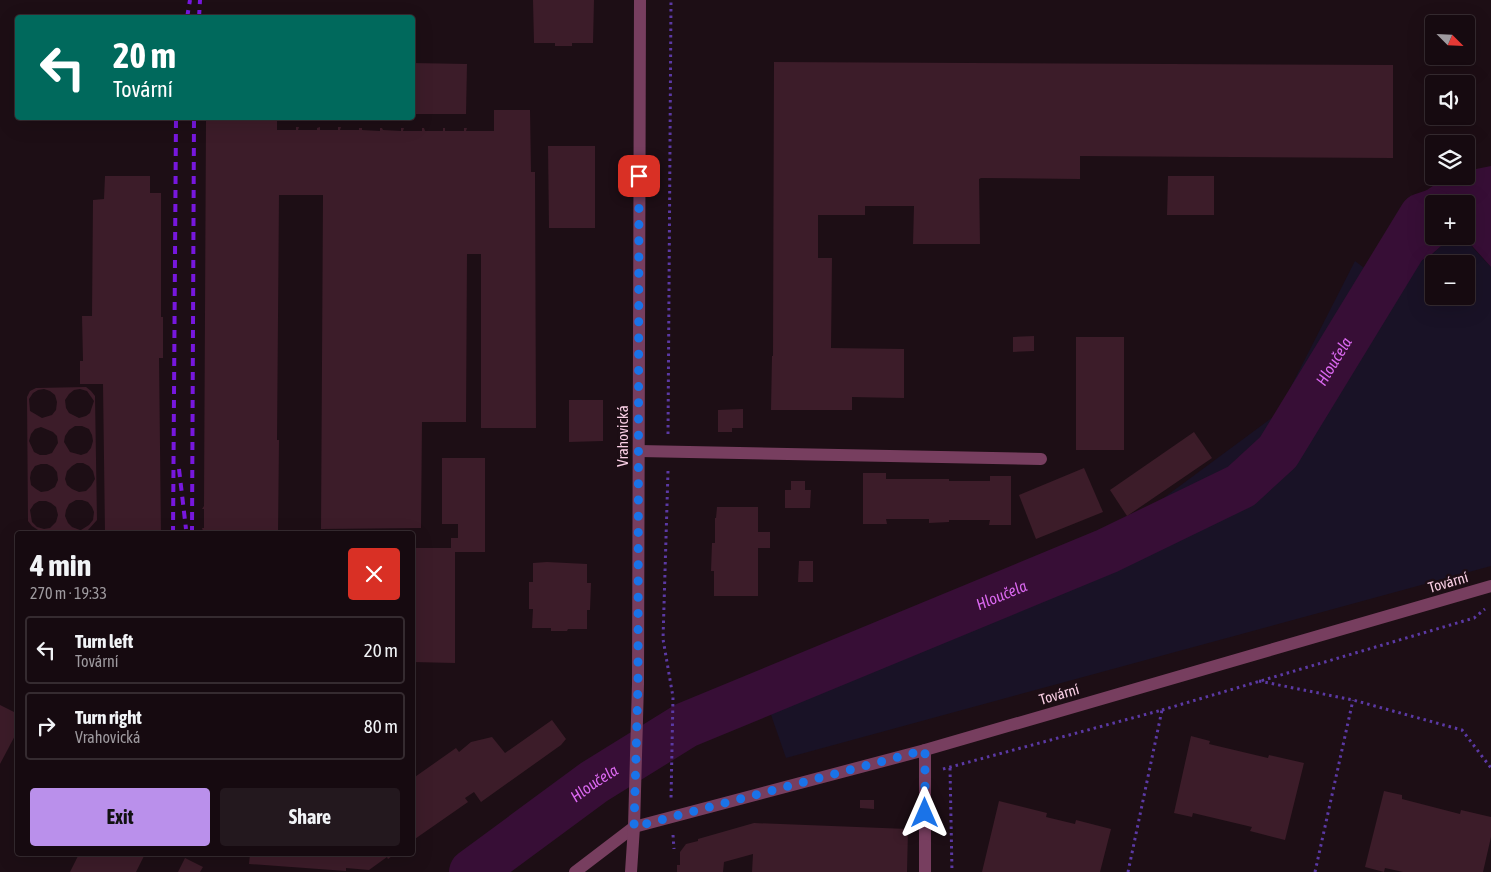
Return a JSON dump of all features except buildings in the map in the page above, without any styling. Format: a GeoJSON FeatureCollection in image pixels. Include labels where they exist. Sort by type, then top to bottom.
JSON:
{"type":"FeatureCollection","features":[{"type":"Feature","properties":{"kind":"street","name":"Vrahovická"},"geometry":{"type":"LineString","coordinates":[[631,872],[637,704],[640,0]]}},
{"type":"Feature","properties":{"kind":"street"},"geometry":{"type":"LineString","coordinates":[[639,451],[1041,459]]}},
{"type":"Feature","properties":{"kind":"street","name":"Tovární"},"geometry":{"type":"LineString","coordinates":[[634,827],[925,750],[1491,586]]}},
{"type":"Feature","properties":{"kind":"street"},"geometry":{"type":"LineString","coordinates":[[925,750],[925,872]]}},
{"type":"Feature","properties":{"kind":"street"},"geometry":{"type":"LineString","coordinates":[[575,872],[634,827]]}},
{"type":"Feature","properties":{"kind":"path"},"geometry":{"type":"LineString","coordinates":[[670,781],[672,697],[663,639],[668,451],[671,0]]}},
{"type":"Feature","properties":{"kind":"path"},"geometry":{"type":"LineString","coordinates":[[925,774],[1162,710],[1474,618],[1491,604]]}},
{"type":"Feature","properties":{"kind":"path"},"geometry":{"type":"LineString","coordinates":[[1258,681],[1353,700],[1462,730],[1491,768]]}},
{"type":"Feature","properties":{"kind":"path"},"geometry":{"type":"LineString","coordinates":[[1315,872],[1353,700]]}},
{"type":"Feature","properties":{"kind":"path"},"geometry":{"type":"LineString","coordinates":[[1128,872],[1162,710]]}},
{"type":"Feature","properties":{"kind":"path"},"geometry":{"type":"LineString","coordinates":[[950,768],[952,872]]}},
{"type":"Feature","properties":{"kind":"shaded area"},"geometry":{"type":"Polygon","coordinates":[[[1491,166],[1491,267],[1471,245],[1475,245],[1475,195],[1425,195],[1425,245],[1442,245],[1432,254],[1425,255],[1425,258],[1401,273],[1389,287],[1373,285],[1369,272],[1376,252],[1392,227],[1427,190],[1434,185],[1475,185],[1475,169],[1491,166]]]}},
{"type":"Feature","properties":{"kind":"shaded area"},"geometry":{"type":"Polygon","coordinates":[[[1442,245],[1471,245],[1491,267],[1491,566],[786,758],[759,680],[885,625],[1127,525],[1277,414],[1355,261],[1389,287],[1401,273],[1425,258],[1425,305],[1475,305],[1475,255],[1430,255],[1442,245]]]}},
{"type":"Feature","properties":{"kind":"waterway","name":"Hloučela"},"geometry":{"type":"LineString","coordinates":[[472,872],[594,782],[686,725],[1107,551],[1241,486],[1278,452],[1422,216],[1425,215]]}},
{"type":"Feature","properties":{"kind":"railway"},"geometry":{"type":"LineString","coordinates":[[188,15],[190,0]]}},
{"type":"Feature","properties":{"kind":"railway"},"geometry":{"type":"LineString","coordinates":[[199,15],[200,0]]}},
{"type":"Feature","properties":{"kind":"railway"},"geometry":{"type":"LineString","coordinates":[[173,531],[176,120]]}},
{"type":"Feature","properties":{"kind":"railway"},"geometry":{"type":"LineString","coordinates":[[192,531],[194,120]]}},
{"type":"Feature","properties":{"kind":"railway"},"geometry":{"type":"LineString","coordinates":[[179,469],[186,529]]}},
{"type":"Feature","properties":{"kind":"route"},"geometry":{"type":"LineString","coordinates":[[639,176],[638,684],[634,827],[925,750],[925,813]]}}]}
